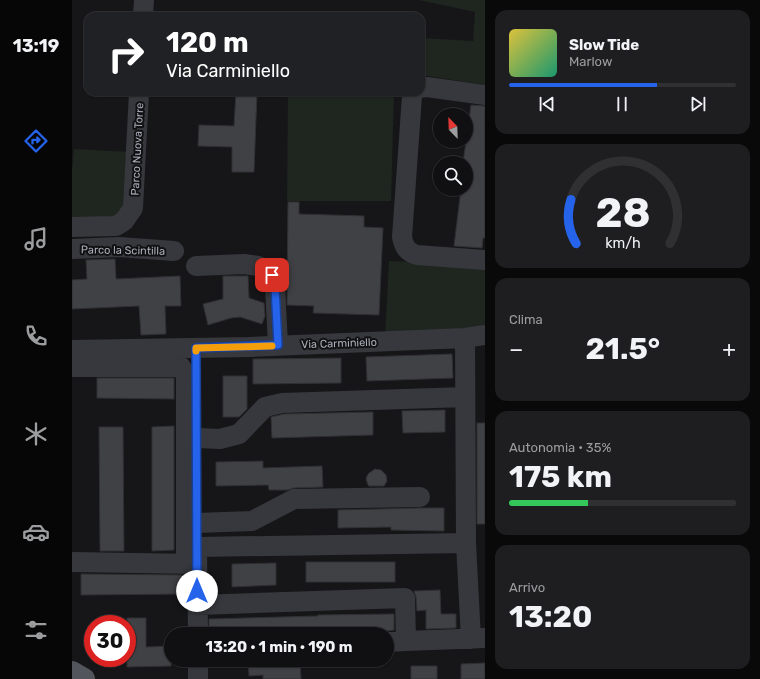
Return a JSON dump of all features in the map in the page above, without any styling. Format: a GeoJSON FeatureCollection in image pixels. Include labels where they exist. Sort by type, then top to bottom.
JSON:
{"type":"FeatureCollection","features":[{"type":"Feature","properties":{"kind":"main road"},"geometry":{"type":"LineString","coordinates":[[72,672],[84,679]]}},
{"type":"Feature","properties":{"kind":"street"},"geometry":{"type":"LineString","coordinates":[[143,12],[144,0]]}},
{"type":"Feature","properties":{"kind":"street"},"geometry":{"type":"LineString","coordinates":[[425,87],[485,95]]}},
{"type":"Feature","properties":{"kind":"street","name":"Parco Nuova Torre"},"geometry":{"type":"LineString","coordinates":[[72,227],[116,226],[124,221],[133,208],[140,96]]}},
{"type":"Feature","properties":{"kind":"street"},"geometry":{"type":"LineString","coordinates":[[412,96],[402,237],[404,246],[409,252],[417,255],[485,260]]}},
{"type":"Feature","properties":{"kind":"street","name":"Parco la Scintilla"},"geometry":{"type":"LineString","coordinates":[[72,249],[119,248],[174,251]]}},
{"type":"Feature","properties":{"kind":"street"},"geometry":{"type":"LineString","coordinates":[[196,266],[244,264],[258,266],[272,275],[275,286],[278,345]]}},
{"type":"Feature","properties":{"kind":"street","name":"Via Carminiello"},"geometry":{"type":"LineString","coordinates":[[72,350],[196,348],[465,338],[485,335]]}},
{"type":"Feature","properties":{"kind":"street"},"geometry":{"type":"LineString","coordinates":[[197,605],[405,598],[397,641],[478,639],[466,543],[465,338]]}},
{"type":"Feature","properties":{"kind":"street"},"geometry":{"type":"LineString","coordinates":[[194,559],[197,523],[196,348]]}},
{"type":"Feature","properties":{"kind":"street"},"geometry":{"type":"LineString","coordinates":[[72,367],[181,367],[184,371],[186,376],[198,627]]}},
{"type":"Feature","properties":{"kind":"street"},"geometry":{"type":"LineString","coordinates":[[197,438],[220,439],[239,434],[266,408],[282,403],[465,396]]}},
{"type":"Feature","properties":{"kind":"street"},"geometry":{"type":"LineString","coordinates":[[197,523],[252,521],[294,499],[420,497]]}},
{"type":"Feature","properties":{"kind":"street"},"geometry":{"type":"LineString","coordinates":[[72,562],[194,559],[466,543]]}},
{"type":"Feature","properties":{"kind":"street"},"geometry":{"type":"LineString","coordinates":[[198,667],[198,679]]}},
{"type":"Feature","properties":{"kind":"shaded area"},"geometry":{"type":"Polygon","coordinates":[[[419,0],[485,0],[485,85],[425,76],[425,38],[473,41],[475,12],[419,0]]]}},
{"type":"Feature","properties":{"kind":"shaded area"},"geometry":{"type":"Polygon","coordinates":[[[288,96],[394,96],[391,201],[287,201],[288,96]]]}},
{"type":"Feature","properties":{"kind":"shaded area"},"geometry":{"type":"Polygon","coordinates":[[[74,149],[131,152],[130,198],[119,218],[72,221],[72,171],[74,149]]]}},
{"type":"Feature","properties":{"kind":"shaded area"},"geometry":{"type":"Polygon","coordinates":[[[389,261],[445,263],[485,267],[485,327],[385,337],[389,261]]]}},
{"type":"Feature","properties":{"kind":"building"},"geometry":{"type":"Polygon","coordinates":[[[236,96],[257,96],[254,172],[232,172],[232,147],[198,146],[199,125],[234,126],[236,96]]]}},
{"type":"Feature","properties":{"kind":"building"},"geometry":{"type":"Polygon","coordinates":[[[471,105],[485,106],[485,238],[483,238],[482,248],[454,246],[460,196],[473,196],[473,156],[464,156],[465,148],[473,148],[473,108],[471,108],[471,105]]]}},
{"type":"Feature","properties":{"kind":"building"},"geometry":{"type":"Polygon","coordinates":[[[288,202],[299,202],[299,214],[364,216],[364,227],[383,228],[379,315],[313,313],[314,306],[287,305],[288,202]]]}},
{"type":"Feature","properties":{"kind":"building"},"geometry":{"type":"Polygon","coordinates":[[[115,259],[116,279],[180,276],[181,306],[165,306],[166,334],[141,335],[139,306],[72,309],[72,280],[87,279],[86,260],[115,259]]]}},
{"type":"Feature","properties":{"kind":"building"},"geometry":{"type":"Polygon","coordinates":[[[223,276],[248,276],[249,298],[264,303],[265,316],[262,324],[240,317],[231,318],[208,325],[203,304],[223,299],[223,276]]]}},
{"type":"Feature","properties":{"kind":"building"},"geometry":{"type":"Polygon","coordinates":[[[452,354],[453,378],[367,381],[366,357],[452,354]]]}},
{"type":"Feature","properties":{"kind":"building"},"geometry":{"type":"Polygon","coordinates":[[[341,358],[341,383],[253,384],[253,359],[341,358]]]}},
{"type":"Feature","properties":{"kind":"building"},"geometry":{"type":"Polygon","coordinates":[[[223,376],[247,376],[247,409],[239,417],[223,417],[223,376]]]}},
{"type":"Feature","properties":{"kind":"building"},"geometry":{"type":"Polygon","coordinates":[[[97,378],[174,378],[174,399],[97,398],[97,378]]]}},
{"type":"Feature","properties":{"kind":"building"},"geometry":{"type":"Polygon","coordinates":[[[445,410],[445,432],[403,433],[402,411],[445,410]]]}},
{"type":"Feature","properties":{"kind":"building"},"geometry":{"type":"Polygon","coordinates":[[[373,412],[373,435],[272,438],[271,417],[284,414],[373,412]]]}},
{"type":"Feature","properties":{"kind":"building"},"geometry":{"type":"Polygon","coordinates":[[[477,423],[485,423],[485,524],[477,524],[477,423]]]}},
{"type":"Feature","properties":{"kind":"building"},"geometry":{"type":"Polygon","coordinates":[[[174,426],[174,550],[152,551],[152,427],[174,426]]]}},
{"type":"Feature","properties":{"kind":"building"},"geometry":{"type":"Polygon","coordinates":[[[99,427],[123,427],[124,551],[100,551],[99,427]]]}},
{"type":"Feature","properties":{"kind":"building"},"geometry":{"type":"Polygon","coordinates":[[[263,461],[263,468],[322,466],[323,487],[269,490],[268,485],[216,486],[216,462],[263,461]]]}},
{"type":"Feature","properties":{"kind":"building"},"geometry":{"type":"Polygon","coordinates":[[[375,469],[381,470],[386,475],[387,481],[384,486],[368,485],[366,479],[367,476],[375,469]]]}},
{"type":"Feature","properties":{"kind":"building"},"geometry":{"type":"Polygon","coordinates":[[[444,508],[444,531],[391,530],[391,527],[338,528],[338,510],[444,508]]]}},
{"type":"Feature","properties":{"kind":"building"},"geometry":{"type":"Polygon","coordinates":[[[306,562],[395,562],[395,582],[306,582],[306,562]]]}},
{"type":"Feature","properties":{"kind":"building"},"geometry":{"type":"Polygon","coordinates":[[[276,563],[276,585],[232,587],[232,564],[276,563]]]}},
{"type":"Feature","properties":{"kind":"building"},"geometry":{"type":"Polygon","coordinates":[[[81,574],[185,575],[186,594],[81,595],[81,574]]]}},
{"type":"Feature","properties":{"kind":"building"},"geometry":{"type":"Polygon","coordinates":[[[440,590],[441,614],[456,614],[456,628],[426,629],[426,610],[417,611],[414,591],[440,590]]]}},
{"type":"Feature","properties":{"kind":"building"},"geometry":{"type":"Polygon","coordinates":[[[394,614],[394,627],[209,627],[209,619],[394,614]]]}},
{"type":"Feature","properties":{"kind":"building"},"geometry":{"type":"Polygon","coordinates":[[[136,618],[146,618],[146,647],[164,646],[164,666],[136,667],[136,618]]]}},
{"type":"Feature","properties":{"kind":"building"},"geometry":{"type":"Polygon","coordinates":[[[485,663],[485,679],[461,679],[461,664],[485,663]]]}},
{"type":"Feature","properties":{"kind":"building"},"geometry":{"type":"Polygon","coordinates":[[[411,666],[437,666],[437,679],[411,679],[411,666]]]}},
{"type":"Feature","properties":{"kind":"building"},"geometry":{"type":"Polygon","coordinates":[[[248,667],[300,667],[301,679],[263,679],[263,675],[249,676],[248,667]]]}},
{"type":"Feature","properties":{"kind":"slow traffic"},"geometry":{"type":"LineString","coordinates":[[196,351],[196,348],[272,346]]}},
{"type":"Feature","properties":{"kind":"route"},"geometry":{"type":"LineString","coordinates":[[197,591],[196,348],[278,345],[275,286],[272,275]]}}]}
